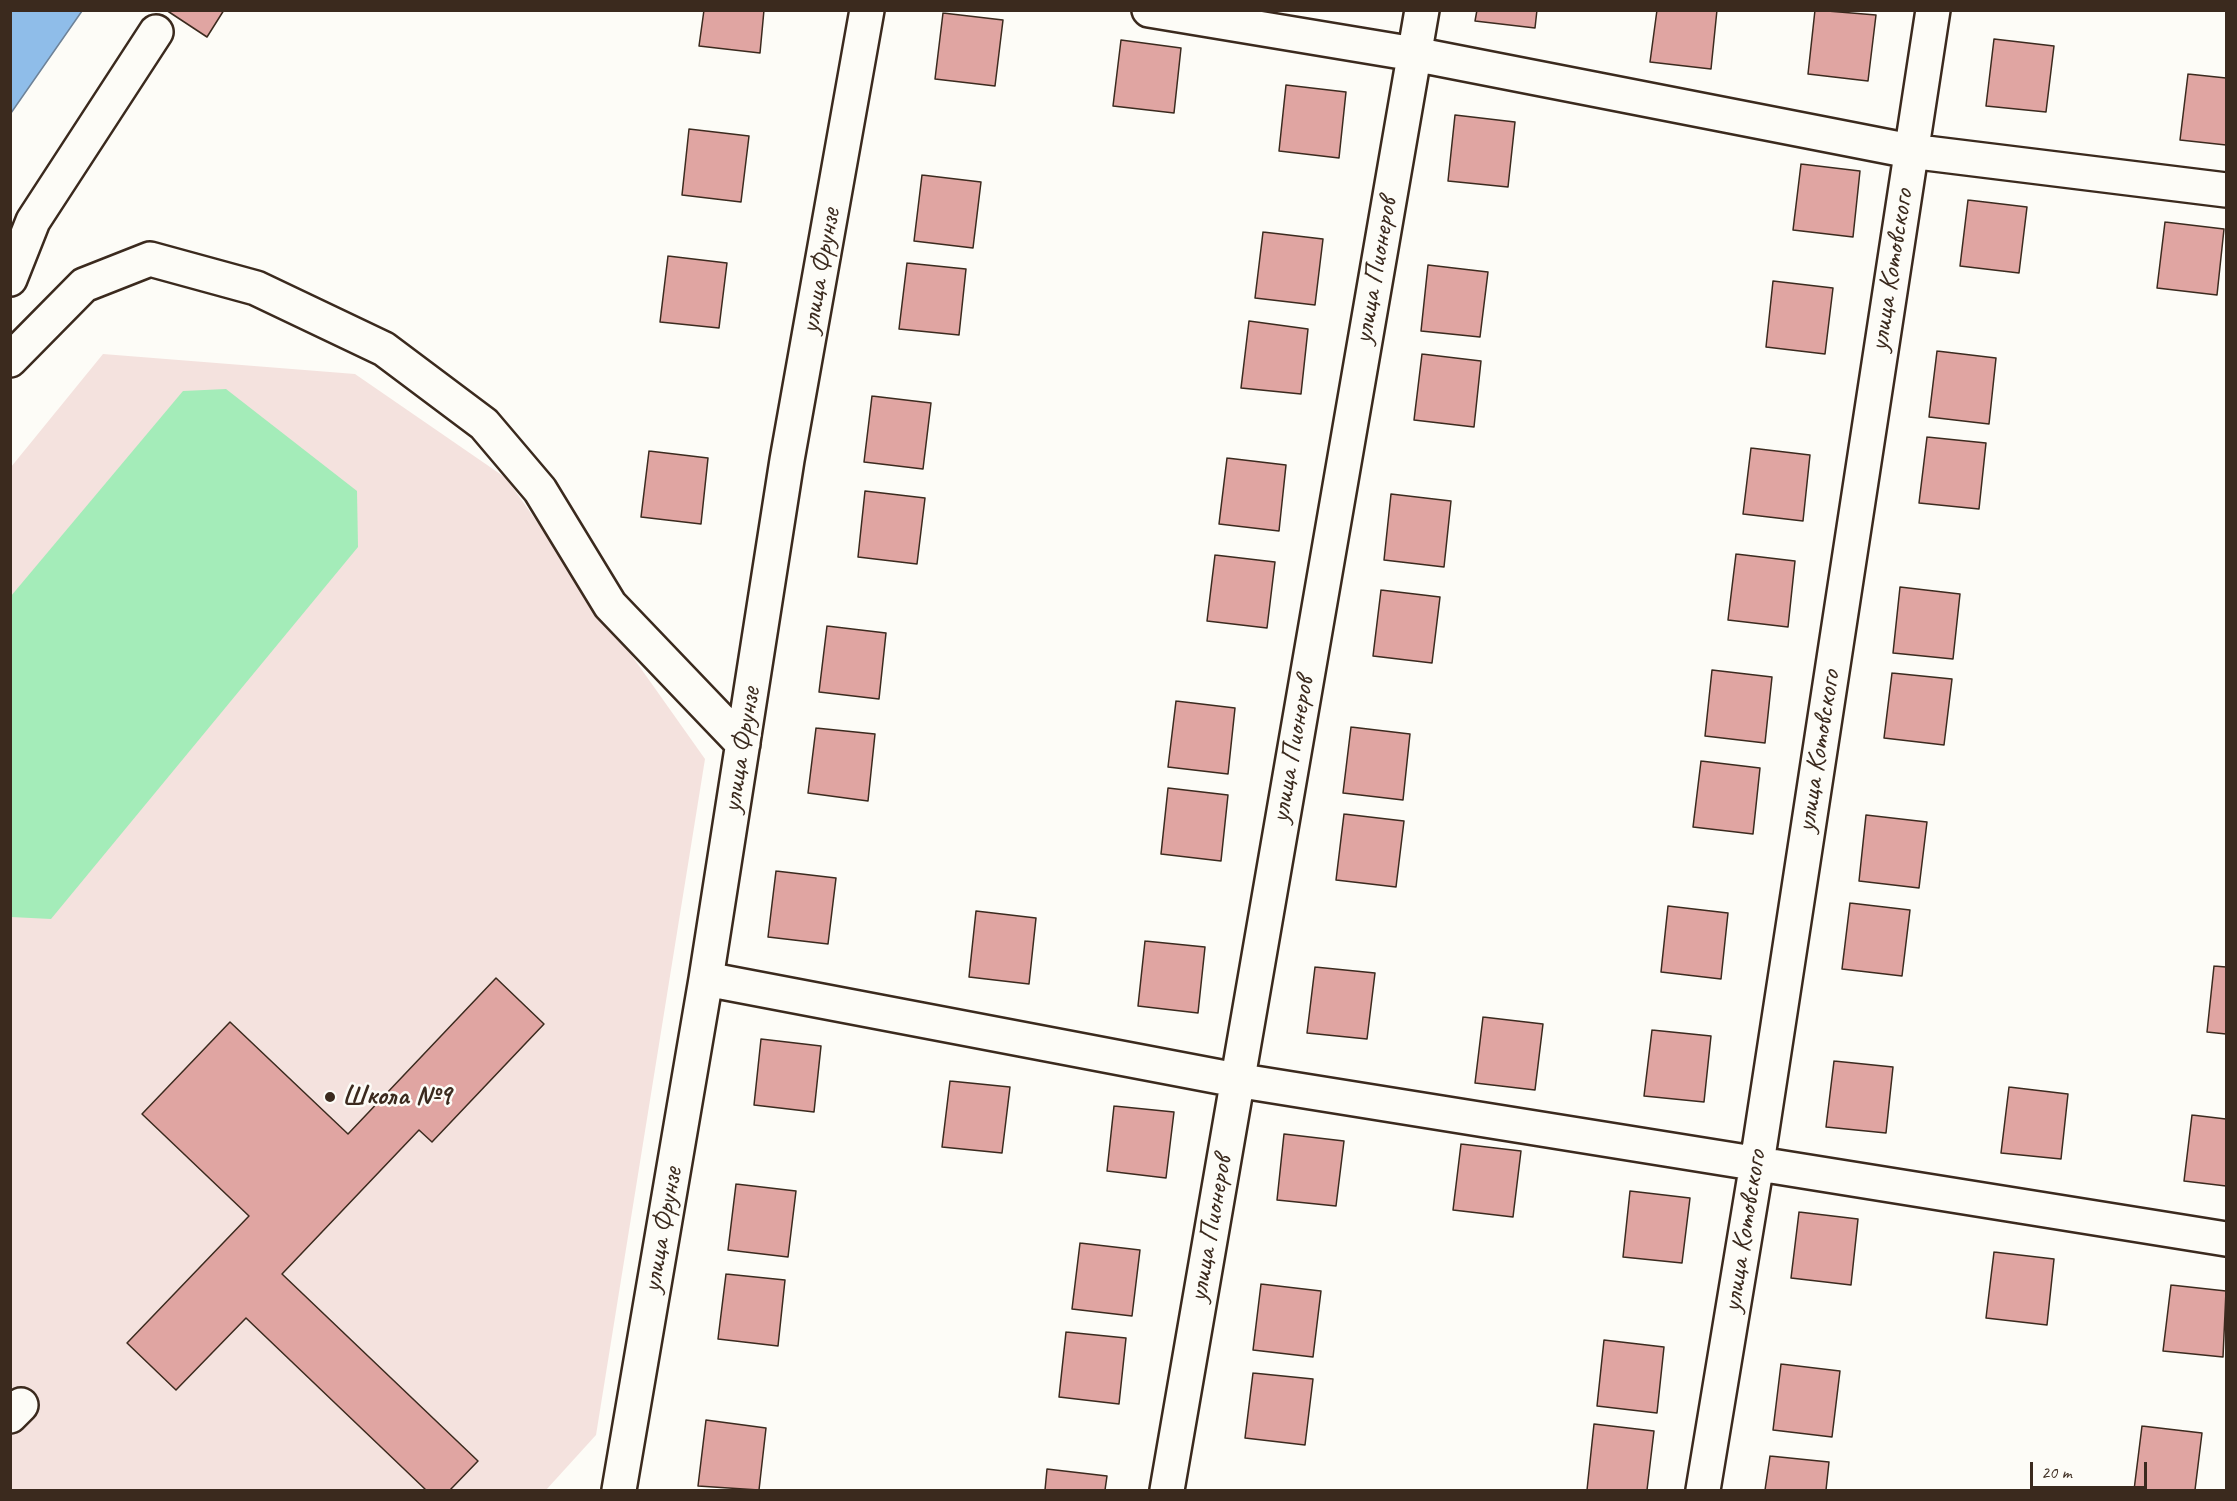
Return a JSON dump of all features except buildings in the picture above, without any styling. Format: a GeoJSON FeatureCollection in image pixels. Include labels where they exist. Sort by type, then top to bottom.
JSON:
{"type":"FeatureCollection","features":[{"type":"Feature","properties":{"kind":"street","name":"улица Фрунзе"},"geometry":{"type":"LineString","coordinates":[[619,1491],[706,979],[789,448],[867,10]]}},
{"type":"Feature","properties":{"kind":"street"},"geometry":{"type":"LineString","coordinates":[[1149,10],[1414,54],[1910,151],[2226,190]]}},
{"type":"Feature","properties":{"kind":"street","name":"улица Пионеров"},"geometry":{"type":"LineString","coordinates":[[1167,1491],[1422,10]]}},
{"type":"Feature","properties":{"kind":"street","name":"улица Котовского"},"geometry":{"type":"LineString","coordinates":[[1703,1491],[1757,1163],[1933,10]]}},
{"type":"Feature","properties":{"kind":"street"},"geometry":{"type":"LineString","coordinates":[[10,279],[33,221],[156,32]]}},
{"type":"Feature","properties":{"kind":"street"},"geometry":{"type":"LineString","coordinates":[[10,360],[84,285],[150,259],[256,288],[384,349],[484,424],[540,490],[610,605],[743,744]]}},
{"type":"Feature","properties":{"kind":"street"},"geometry":{"type":"LineString","coordinates":[[706,979],[1236,1080],[2226,1239]]}},
{"type":"Feature","properties":{"kind":"shaded area","name":"Школа №9"},"geometry":{"type":"Polygon","coordinates":[[[103,354],[355,374],[506,478],[705,759],[596,1435],[546,1490],[11,1490],[11,467],[103,354]]]}},
{"type":"Feature","properties":{"kind":"green space"},"geometry":{"type":"Polygon","coordinates":[[[226,389],[357,491],[358,547],[51,919],[11,917],[11,596],[183,391],[226,389]]]}},
{"type":"Feature","properties":{"kind":"water"},"geometry":{"type":"Polygon","coordinates":[[[10,11],[82,11],[11,113],[10,11]]]}},
{"type":"Feature","properties":{"kind":"place","name":"Школа №9"},"geometry":{"type":"Point","coordinates":[330,1097]}}]}
